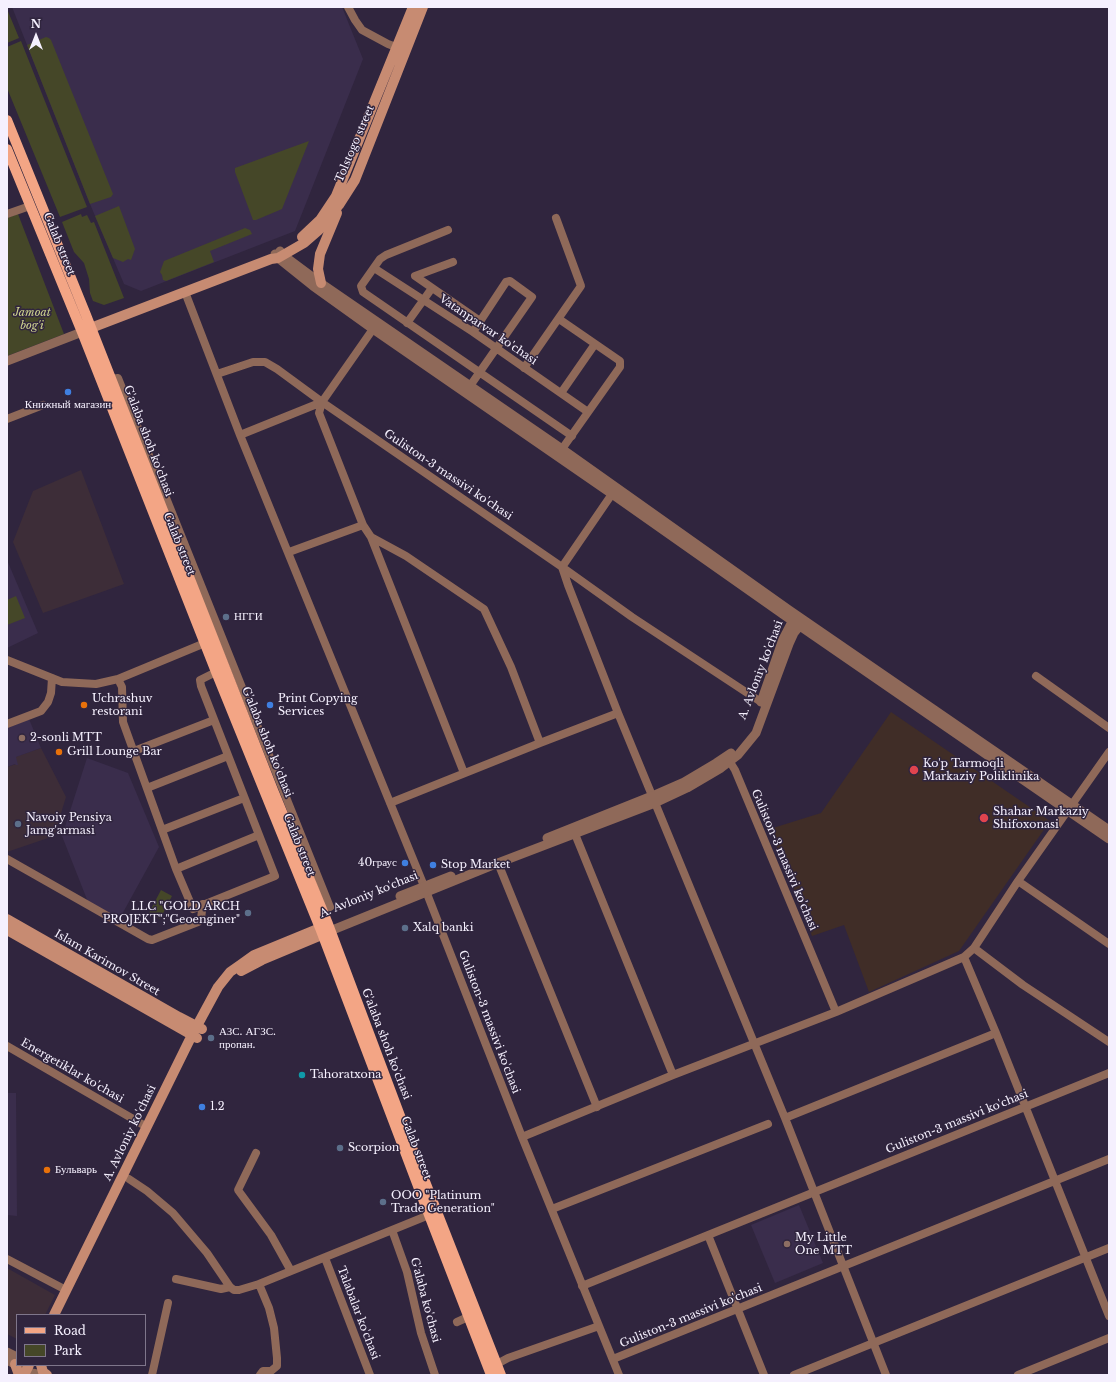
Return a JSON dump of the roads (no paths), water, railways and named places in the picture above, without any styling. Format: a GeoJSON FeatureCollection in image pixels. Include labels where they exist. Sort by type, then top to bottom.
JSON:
{"type":"FeatureCollection","features":[{"type":"Feature","properties":{"kind":"main road","name":"Tolstogo street"},"geometry":{"type":"LineString","coordinates":[[277,255],[302,237],[320,220],[336,196],[413,7]]}},
{"type":"Feature","properties":{"kind":"main road","name":"Tolstogo street"},"geometry":{"type":"LineString","coordinates":[[86,330],[277,255],[304,243],[320,230],[339,205],[355,180],[423,7]]}},
{"type":"Feature","properties":{"kind":"main road","name":"G'alaba shoh ko'chasi"},"geometry":{"type":"LineString","coordinates":[[7,120],[86,330],[111,379],[213,627],[273,790],[313,875],[325,929],[501,1375]]}},
{"type":"Feature","properties":{"kind":"main road","name":"Galab street"},"geometry":{"type":"LineString","coordinates":[[7,149],[30,206],[86,330],[216,672],[325,929],[429,1216],[491,1375]]}},
{"type":"Feature","properties":{"kind":"main road"},"geometry":{"type":"LineString","coordinates":[[321,283],[318,269],[320,254],[336,217],[339,205]]}},
{"type":"Feature","properties":{"kind":"main road","name":"Islam Karimov Street"},"geometry":{"type":"LineString","coordinates":[[7,919],[197,1032]]}},
{"type":"Feature","properties":{"kind":"main road","name":"A. Avloniy ko'chasi"},"geometry":{"type":"LineString","coordinates":[[62,1314],[129,1179],[218,987],[230,972],[254,955],[325,929]]}},
{"type":"Feature","properties":{"kind":"main road","name":"Islam Karimov Street"},"geometry":{"type":"LineString","coordinates":[[7,930],[197,1032]]}},
{"type":"Feature","properties":{"kind":"main road","name":"A. Avloniy ko'chasi"},"geometry":{"type":"LineString","coordinates":[[54,1314],[147,1127],[197,1032]]}},
{"type":"Feature","properties":{"kind":"main road"},"geometry":{"type":"LineString","coordinates":[[32,1370],[43,1372],[47,1375]]}},
{"type":"Feature","properties":{"kind":"street"},"geometry":{"type":"LineString","coordinates":[[348,7],[362,30],[396,47]]}},
{"type":"Feature","properties":{"kind":"street"},"geometry":{"type":"LineString","coordinates":[[7,214],[30,206]]}},
{"type":"Feature","properties":{"kind":"street"},"geometry":{"type":"LineString","coordinates":[[524,368],[581,286],[556,218]]}},
{"type":"Feature","properties":{"kind":"street"},"geometry":{"type":"LineString","coordinates":[[448,230],[386,255],[380,259],[361,286],[363,292],[572,436]]}},
{"type":"Feature","properties":{"kind":"street"},"geometry":{"type":"LineString","coordinates":[[277,255],[321,283],[612,494],[1070,807],[1109,830]]}},
{"type":"Feature","properties":{"kind":"street"},"geometry":{"type":"LineString","coordinates":[[277,255],[318,290],[373,329],[562,449],[798,620]]}},
{"type":"Feature","properties":{"kind":"street"},"geometry":{"type":"LineString","coordinates":[[453,262],[415,276],[480,321]]}},
{"type":"Feature","properties":{"kind":"street","name":"Vatanparvar ko'chasi"},"geometry":{"type":"LineString","coordinates":[[374,268],[472,332],[588,412]]}},
{"type":"Feature","properties":{"kind":"street"},"geometry":{"type":"LineString","coordinates":[[467,388],[480,372],[532,297],[510,281],[506,282],[472,332]]}},
{"type":"Feature","properties":{"kind":"street"},"geometry":{"type":"LineString","coordinates":[[407,323],[432,288]]}},
{"type":"Feature","properties":{"kind":"street","name":"Guliston-3 massivi ko'chasi"},"geometry":{"type":"LineString","coordinates":[[185,292],[240,435],[289,552],[425,889],[522,1137],[619,1375]]}},
{"type":"Feature","properties":{"kind":"street"},"geometry":{"type":"LineString","coordinates":[[559,319],[620,361],[620,367],[562,449]]}},
{"type":"Feature","properties":{"kind":"street"},"geometry":{"type":"LineString","coordinates":[[373,329],[322,402],[319,413],[363,525],[371,537],[464,773]]}},
{"type":"Feature","properties":{"kind":"street","name":"Tolstogo street"},"geometry":{"type":"LineString","coordinates":[[7,361],[86,330]]}},
{"type":"Feature","properties":{"kind":"street"},"geometry":{"type":"LineString","coordinates":[[561,393],[595,344]]}},
{"type":"Feature","properties":{"kind":"street","name":"Guliston-3 massivi ko'chasi"},"geometry":{"type":"LineString","coordinates":[[217,374],[253,362],[265,362],[277,368],[322,402],[632,617],[762,702]]}},
{"type":"Feature","properties":{"kind":"street"},"geometry":{"type":"LineString","coordinates":[[240,435],[322,402]]}},
{"type":"Feature","properties":{"kind":"street"},"geometry":{"type":"LineString","coordinates":[[7,419],[42,406]]}},
{"type":"Feature","properties":{"kind":"street"},"geometry":{"type":"LineString","coordinates":[[612,494],[562,567],[618,714],[785,1118],[886,1375]]}},
{"type":"Feature","properties":{"kind":"street"},"geometry":{"type":"LineString","coordinates":[[289,552],[363,525]]}},
{"type":"Feature","properties":{"kind":"street"},"geometry":{"type":"LineString","coordinates":[[371,537],[406,556],[484,609],[511,667],[540,743]]}},
{"type":"Feature","properties":{"kind":"street","name":"A. Avloniy ko'chasi"},"geometry":{"type":"LineString","coordinates":[[425,889],[574,834],[653,799],[716,764],[746,739],[755,722],[773,666],[798,620]]}},
{"type":"Feature","properties":{"kind":"street","name":"A. Avloniy ko'chasi"},"geometry":{"type":"LineString","coordinates":[[325,929],[653,799],[687,788],[730,762],[738,755],[756,733],[798,620]]}},
{"type":"Feature","properties":{"kind":"street"},"geometry":{"type":"LineString","coordinates":[[7,660],[62,682],[96,684],[118,678],[205,643]]}},
{"type":"Feature","properties":{"kind":"street"},"geometry":{"type":"LineString","coordinates":[[118,678],[122,687],[123,722],[176,869],[193,908],[275,876],[201,686],[200,680],[216,672]]}},
{"type":"Feature","properties":{"kind":"street"},"geometry":{"type":"LineString","coordinates":[[1036,676],[1109,728]]}},
{"type":"Feature","properties":{"kind":"street"},"geometry":{"type":"LineString","coordinates":[[7,724],[40,711],[48,702],[51,693],[52,678]]}},
{"type":"Feature","properties":{"kind":"street"},"geometry":{"type":"LineString","coordinates":[[390,804],[540,743],[618,714]]}},
{"type":"Feature","properties":{"kind":"street"},"geometry":{"type":"LineString","coordinates":[[134,751],[214,720]]}},
{"type":"Feature","properties":{"kind":"street"},"geometry":{"type":"LineString","coordinates":[[522,1137],[673,1075],[836,1012],[964,957],[974,948],[1018,881],[1109,752]]}},
{"type":"Feature","properties":{"kind":"street"},"geometry":{"type":"LineString","coordinates":[[147,788],[228,756]]}},
{"type":"Feature","properties":{"kind":"street","name":"Guliston-3 massivi ko'chasi"},"geometry":{"type":"LineString","coordinates":[[730,762],[735,770],[836,1012]]}},
{"type":"Feature","properties":{"kind":"street"},"geometry":{"type":"LineString","coordinates":[[162,830],[244,798]]}},
{"type":"Feature","properties":{"kind":"street"},"geometry":{"type":"LineString","coordinates":[[1070,807],[1109,839]]}},
{"type":"Feature","properties":{"kind":"street"},"geometry":{"type":"LineString","coordinates":[[574,834],[673,1075]]}},
{"type":"Feature","properties":{"kind":"street"},"geometry":{"type":"LineString","coordinates":[[176,869],[259,835]]}},
{"type":"Feature","properties":{"kind":"street"},"geometry":{"type":"LineString","coordinates":[[7,859],[152,940],[198,922],[201,918],[203,904]]}},
{"type":"Feature","properties":{"kind":"street"},"geometry":{"type":"LineString","coordinates":[[498,863],[596,1107]]}},
{"type":"Feature","properties":{"kind":"street"},"geometry":{"type":"LineString","coordinates":[[313,875],[330,907]]}},
{"type":"Feature","properties":{"kind":"street"},"geometry":{"type":"LineString","coordinates":[[1018,881],[1109,944]]}},
{"type":"Feature","properties":{"kind":"street"},"geometry":{"type":"LineString","coordinates":[[974,948],[1023,985],[1109,1042]]}},
{"type":"Feature","properties":{"kind":"street"},"geometry":{"type":"LineString","coordinates":[[964,957],[996,1032],[1109,1316]]}},
{"type":"Feature","properties":{"kind":"street"},"geometry":{"type":"LineString","coordinates":[[785,1118],[996,1032]]}},
{"type":"Feature","properties":{"kind":"street","name":"Energetiklar ko'chasi"},"geometry":{"type":"LineString","coordinates":[[7,1046],[147,1127]]}},
{"type":"Feature","properties":{"kind":"street","name":"Guliston-3 massivi ko'chasi"},"geometry":{"type":"LineString","coordinates":[[582,1286],[1109,1073]]}},
{"type":"Feature","properties":{"kind":"street"},"geometry":{"type":"LineString","coordinates":[[552,1209],[768,1124]]}},
{"type":"Feature","properties":{"kind":"street"},"geometry":{"type":"LineString","coordinates":[[256,1153],[238,1190],[271,1235],[291,1271]]}},
{"type":"Feature","properties":{"kind":"street","name":"Guliston-3 massivi ko'chasi"},"geometry":{"type":"LineString","coordinates":[[613,1359],[1109,1159]]}},
{"type":"Feature","properties":{"kind":"street"},"geometry":{"type":"LineString","coordinates":[[129,1179],[147,1191],[173,1213],[207,1252],[230,1288]]}},
{"type":"Feature","properties":{"kind":"street","name":"Talabalar ko'chasi"},"geometry":{"type":"LineString","coordinates":[[176,1279],[221,1289],[230,1288],[239,1290],[259,1284],[429,1216]]}},
{"type":"Feature","properties":{"kind":"street","name":"G'alaba ko'chasi"},"geometry":{"type":"LineString","coordinates":[[392,1230],[407,1272],[419,1325],[435,1375]]}},
{"type":"Feature","properties":{"kind":"street"},"geometry":{"type":"LineString","coordinates":[[708,1235],[764,1375]]}},
{"type":"Feature","properties":{"kind":"street"},"geometry":{"type":"LineString","coordinates":[[794,1375],[1109,1248]]}},
{"type":"Feature","properties":{"kind":"street","name":"Talabalar ko'chasi"},"geometry":{"type":"LineString","coordinates":[[325,1258],[370,1375]]}},
{"type":"Feature","properties":{"kind":"street"},"geometry":{"type":"LineString","coordinates":[[7,1259],[66,1290]]}},
{"type":"Feature","properties":{"kind":"street"},"geometry":{"type":"LineString","coordinates":[[259,1284],[269,1308],[274,1328],[277,1358],[277,1366],[271,1371],[263,1371],[260,1375]]}},
{"type":"Feature","properties":{"kind":"street"},"geometry":{"type":"LineString","coordinates":[[152,1375],[168,1302]]}},
{"type":"Feature","properties":{"kind":"street"},"geometry":{"type":"LineString","coordinates":[[458,1322],[468,1317]]}},
{"type":"Feature","properties":{"kind":"street"},"geometry":{"type":"LineString","coordinates":[[497,1364],[508,1358],[599,1326]]}},
{"type":"Feature","properties":{"kind":"street"},"geometry":{"type":"LineString","coordinates":[[1018,1375],[1109,1338]]}},
{"type":"Feature","properties":{"kind":"street"},"geometry":{"type":"LineString","coordinates":[[7,1352],[13,1360]]}},
{"type":"Feature","properties":{"kind":"place","name":"Книжный магазин"},"geometry":{"type":"Point","coordinates":[68,392]}},
{"type":"Feature","properties":{"kind":"place","name":"НГГИ"},"geometry":{"type":"Point","coordinates":[226,617]}},
{"type":"Feature","properties":{"kind":"place","name":"Uchrashuv restorani"},"geometry":{"type":"Point","coordinates":[84,705]}},
{"type":"Feature","properties":{"kind":"place","name":"Print Copying Services"},"geometry":{"type":"Point","coordinates":[270,705]}},
{"type":"Feature","properties":{"kind":"place","name":"2-sonli MTT"},"geometry":{"type":"Point","coordinates":[22,738]}},
{"type":"Feature","properties":{"kind":"place","name":"Grill Lounge Bar"},"geometry":{"type":"Point","coordinates":[59,752]}},
{"type":"Feature","properties":{"kind":"place","name":"Ko'p Tarmoqli Markaziy Poliklinika"},"geometry":{"type":"Point","coordinates":[914,770]}},
{"type":"Feature","properties":{"kind":"place","name":"Shahar Markaziy Shifoxonasi"},"geometry":{"type":"Point","coordinates":[984,818]}},
{"type":"Feature","properties":{"kind":"place","name":"Navoiy Pensiya Jamg'armasi"},"geometry":{"type":"Point","coordinates":[18,824]}},
{"type":"Feature","properties":{"kind":"place","name":"40граус"},"geometry":{"type":"Point","coordinates":[405,863]}},
{"type":"Feature","properties":{"kind":"place","name":"Stop Market"},"geometry":{"type":"Point","coordinates":[433,865]}},
{"type":"Feature","properties":{"kind":"place","name":"LLC \"GOLD ARCH PROJEKT\";\"Geoenginer\""},"geometry":{"type":"Point","coordinates":[248,913]}},
{"type":"Feature","properties":{"kind":"place","name":"Xalq banki"},"geometry":{"type":"Point","coordinates":[405,928]}},
{"type":"Feature","properties":{"kind":"place","name":"АЗС. АГЗС. пропан."},"geometry":{"type":"Point","coordinates":[211,1038]}},
{"type":"Feature","properties":{"kind":"place","name":"Tahoratxona"},"geometry":{"type":"Point","coordinates":[302,1075]}},
{"type":"Feature","properties":{"kind":"place","name":"1.2"},"geometry":{"type":"Point","coordinates":[202,1107]}},
{"type":"Feature","properties":{"kind":"place","name":"Scorpion"},"geometry":{"type":"Point","coordinates":[340,1148]}},
{"type":"Feature","properties":{"kind":"place","name":"Бульварь"},"geometry":{"type":"Point","coordinates":[47,1170]}},
{"type":"Feature","properties":{"kind":"place","name":"OOO \"Platinum Trade Generation\""},"geometry":{"type":"Point","coordinates":[383,1202]}},
{"type":"Feature","properties":{"kind":"place","name":"My Little One MTT"},"geometry":{"type":"Point","coordinates":[787,1244]}},
{"type":"Feature","properties":{"kind":"park label","name":"Jamoat bog'i"},"geometry":{"type":"Point","coordinates":[32,319]}}]}
